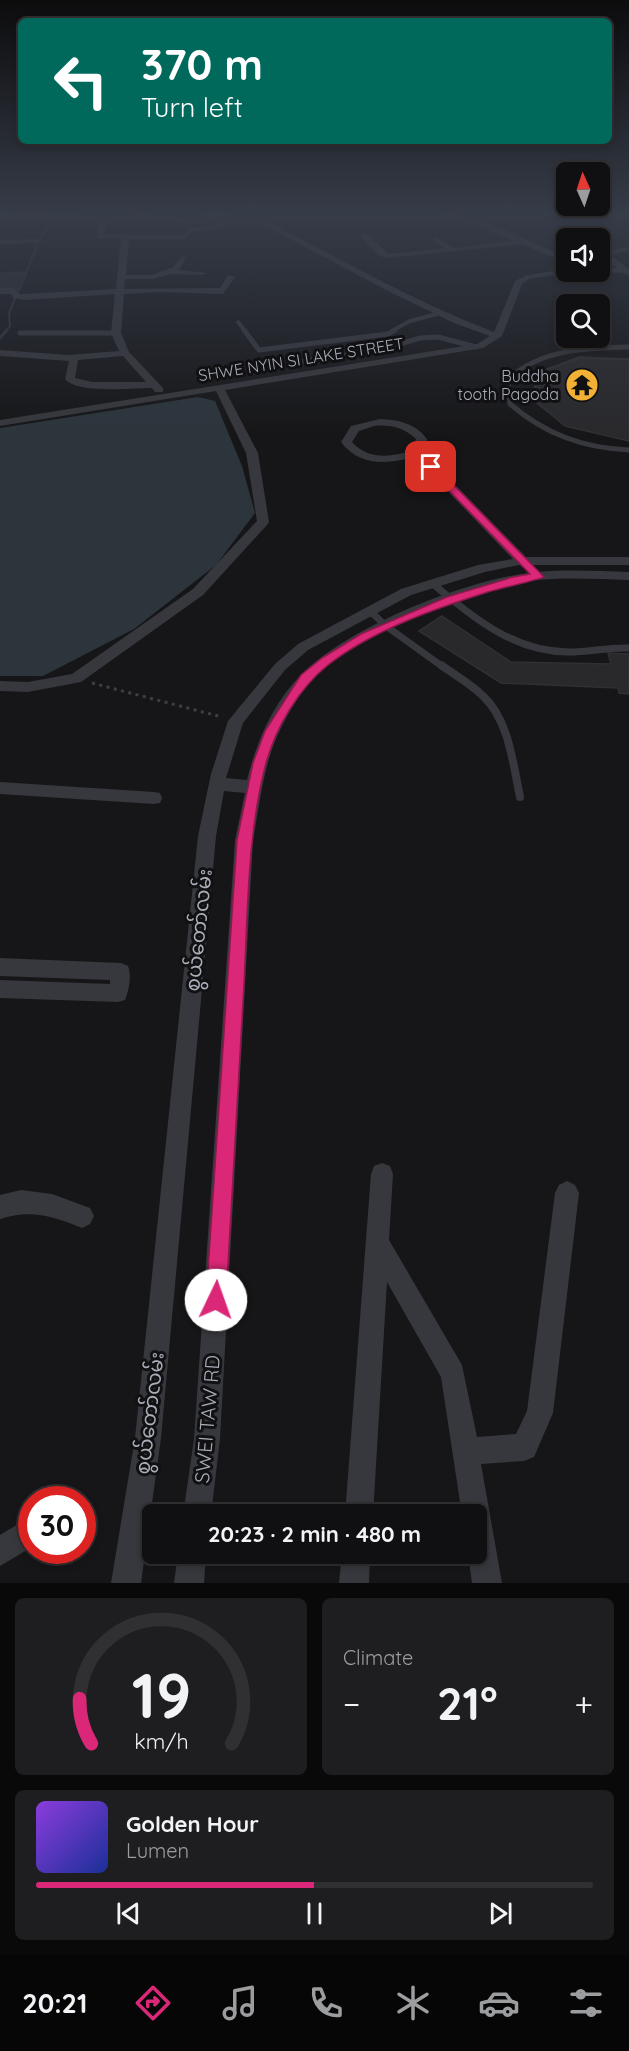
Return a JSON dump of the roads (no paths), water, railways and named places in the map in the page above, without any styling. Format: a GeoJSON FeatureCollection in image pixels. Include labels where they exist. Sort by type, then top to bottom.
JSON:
{"type":"FeatureCollection","features":[{"type":"Feature","properties":{"kind":"street"},"geometry":{"type":"LineString","coordinates":[[0,412],[159,390],[125,353],[116,333],[121,288]]}},
{"type":"Feature","properties":{"kind":"street"},"geometry":{"type":"LineString","coordinates":[[0,291],[14,291],[18,297],[159,289],[223,291],[225,288]]}},
{"type":"Feature","properties":{"kind":"street"},"geometry":{"type":"LineString","coordinates":[[392,288],[441,313],[497,336],[516,288]]}},
{"type":"Feature","properties":{"kind":"street","name":"SHWE NYIN SI LAKE STREET"},"geometry":{"type":"LineString","coordinates":[[0,423],[476,346],[497,336]]}},
{"type":"Feature","properties":{"kind":"street"},"geometry":{"type":"LineString","coordinates":[[0,353],[74,357],[125,353]]}},
{"type":"Feature","properties":{"kind":"street"},"geometry":{"type":"LineString","coordinates":[[74,357],[70,379],[73,382],[92,386],[154,385]]}},
{"type":"Feature","properties":{"kind":"street"},"geometry":{"type":"LineString","coordinates":[[0,686],[28,687],[76,678],[198,591],[263,522],[252,453],[219,388]]}},
{"type":"Feature","properties":{"kind":"street"},"geometry":{"type":"LineString","coordinates":[[399,423],[414,430],[422,439],[417,453],[388,460],[368,458],[353,451],[346,441],[349,432],[362,424],[399,423]]}},
{"type":"Feature","properties":{"kind":"street"},"geometry":{"type":"LineString","coordinates":[[417,453],[539,577]]}},
{"type":"Feature","properties":{"kind":"street","name":"စွယ်တော်လမ်း"},"geometry":{"type":"LineString","coordinates":[[126,1583],[148,1438],[207,836],[217,784],[236,721],[280,666],[303,647],[406,592],[483,568],[522,561],[629,561]]}},
{"type":"Feature","properties":{"kind":"street","name":"SWEI TAW RD"},"geometry":{"type":"LineString","coordinates":[[199,1504],[207,1439],[244,840],[260,763],[271,731],[305,678],[326,661],[386,626],[451,599],[517,579],[629,576]]}},
{"type":"Feature","properties":{"kind":"street"},"geometry":{"type":"LineString","coordinates":[[280,666],[305,678]]}},
{"type":"Feature","properties":{"kind":"street"},"geometry":{"type":"LineString","coordinates":[[217,784],[255,787]]}},
{"type":"Feature","properties":{"kind":"street"},"geometry":{"type":"LineString","coordinates":[[0,788],[154,798]]}},
{"type":"Feature","properties":{"kind":"street"},"geometry":{"type":"LineString","coordinates":[[0,968],[121,972],[118,993],[0,989]]}},
{"type":"Feature","properties":{"kind":"street"},"geometry":{"type":"LineString","coordinates":[[359,1504],[382,1174]]}},
{"type":"Feature","properties":{"kind":"street"},"geometry":{"type":"LineString","coordinates":[[466,1451],[524,1447],[540,1413],[567,1193]]}},
{"type":"Feature","properties":{"kind":"street"},"geometry":{"type":"LineString","coordinates":[[0,1207],[9,1203],[46,1202],[82,1216]]}},
{"type":"Feature","properties":{"kind":"street"},"geometry":{"type":"LineString","coordinates":[[377,1240],[453,1374],[474,1504]]}},
{"type":"Feature","properties":{"kind":"street"},"geometry":{"type":"LineString","coordinates":[[0,1552],[18,1539]]}},
{"type":"Feature","properties":{"kind":"street"},"geometry":{"type":"LineString","coordinates":[[189,1583],[191,1564]]}},
{"type":"Feature","properties":{"kind":"street"},"geometry":{"type":"LineString","coordinates":[[354,1583],[355,1564]]}},
{"type":"Feature","properties":{"kind":"street"},"geometry":{"type":"LineString","coordinates":[[484,1564],[487,1583]]}},
{"type":"Feature","properties":{"kind":"lane"},"geometry":{"type":"LineString","coordinates":[[238,322],[260,350],[388,334],[410,321],[441,313]]}},
{"type":"Feature","properties":{"kind":"lane"},"geometry":{"type":"LineString","coordinates":[[20,333],[116,333]]}},
{"type":"Feature","properties":{"kind":"lane"},"geometry":{"type":"LineString","coordinates":[[292,363],[383,349],[420,338],[438,338],[476,346]]}},
{"type":"Feature","properties":{"kind":"lane"},"geometry":{"type":"LineString","coordinates":[[629,347],[585,348],[549,356],[520,367],[508,380],[510,405],[527,421],[565,440],[629,450]]}},
{"type":"Feature","properties":{"kind":"lane"},"geometry":{"type":"LineString","coordinates":[[432,584],[510,642],[530,648],[568,652],[629,648]]}},
{"type":"Feature","properties":{"kind":"lane"},"geometry":{"type":"LineString","coordinates":[[370,611],[386,626],[484,696],[496,710],[505,729],[520,797]]}},
{"type":"Feature","properties":{"kind":"waterway"},"geometry":{"type":"LineString","coordinates":[[6,331],[10,326],[9,313],[19,288]]}},
{"type":"Feature","properties":{"kind":"waterway"},"geometry":{"type":"LineString","coordinates":[[0,338],[7,330]]}},
{"type":"Feature","properties":{"kind":"place","name":"Buddha tooth Pagoda"},"geometry":{"type":"Point","coordinates":[582,385]}}]}
